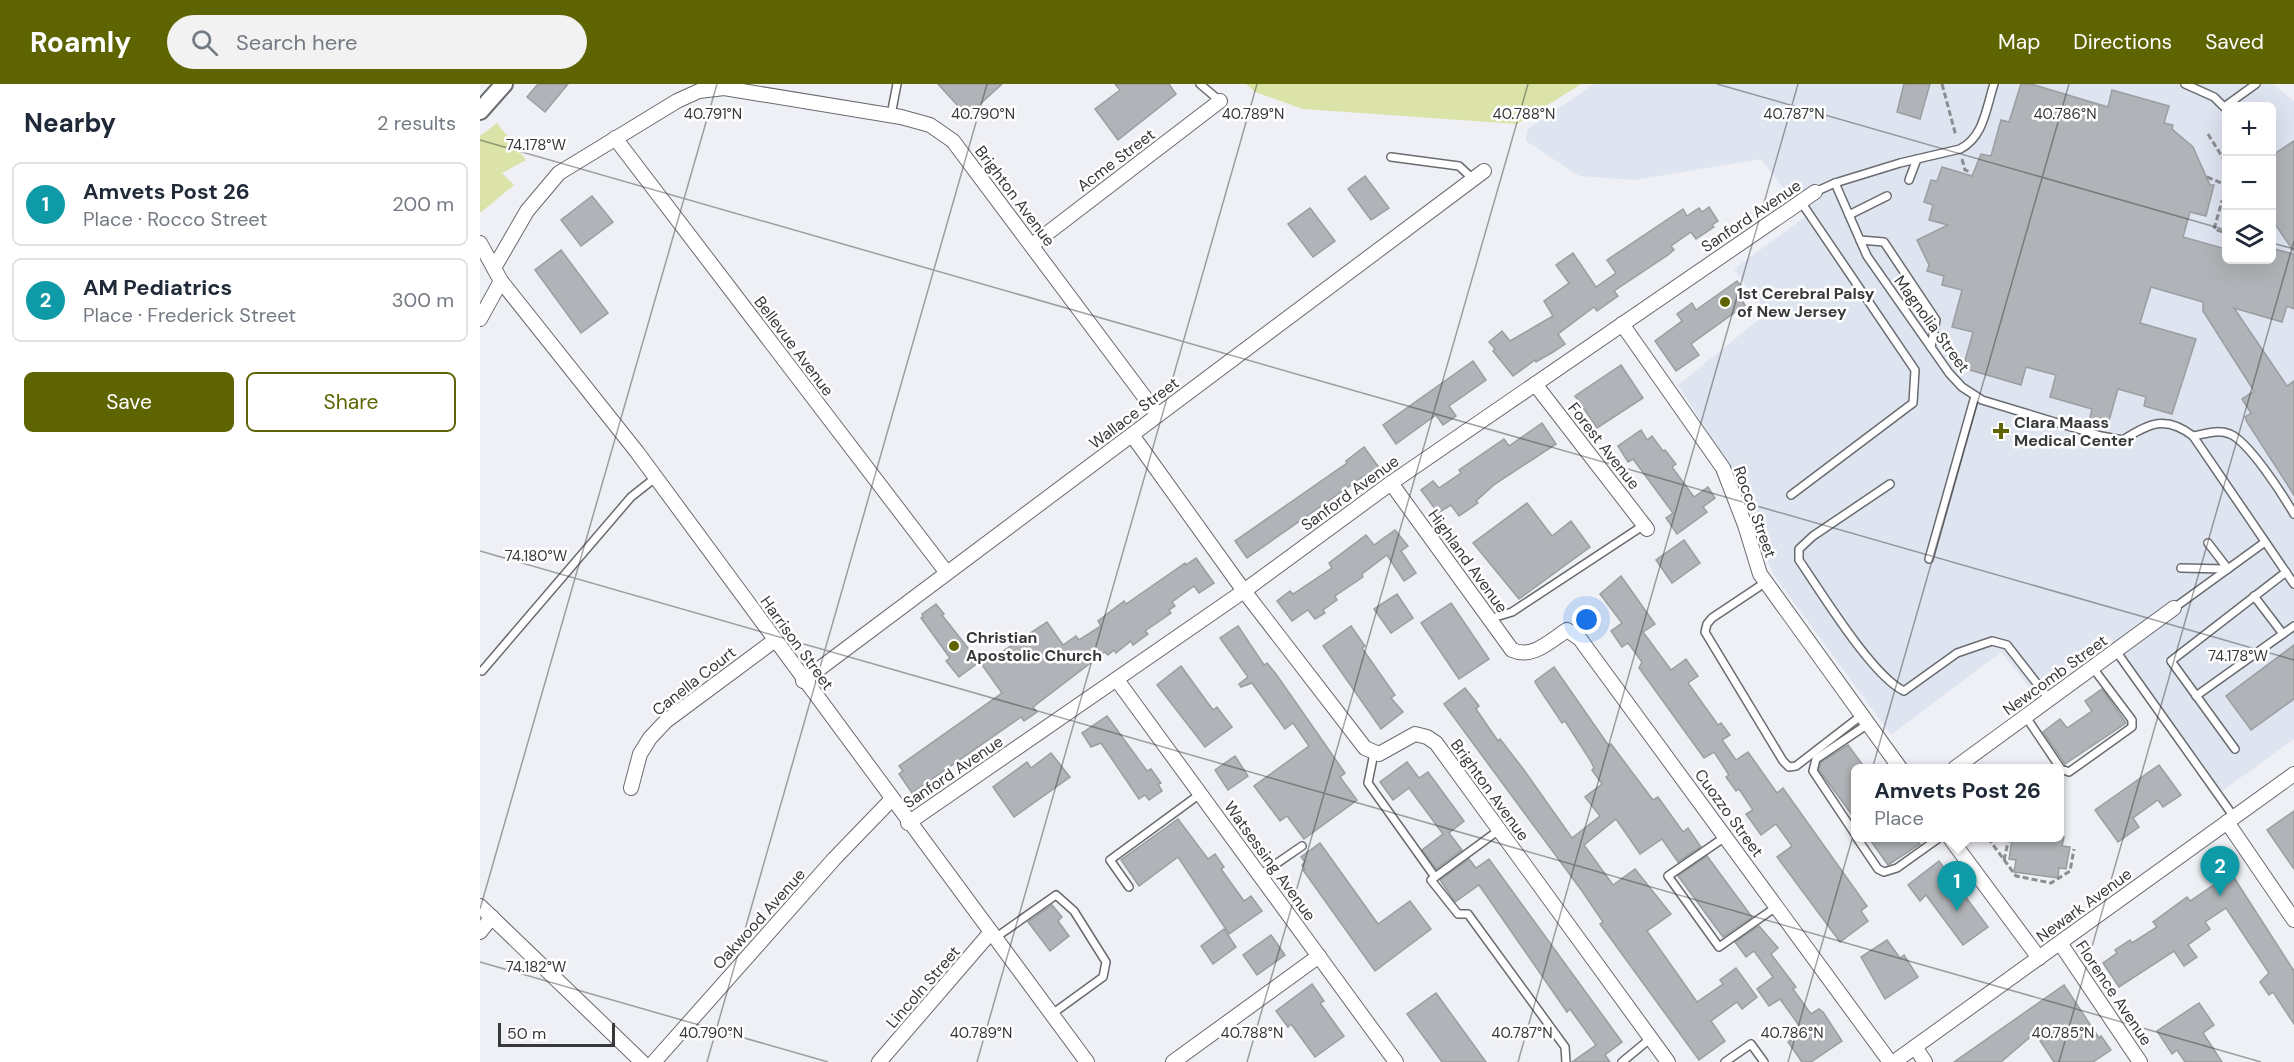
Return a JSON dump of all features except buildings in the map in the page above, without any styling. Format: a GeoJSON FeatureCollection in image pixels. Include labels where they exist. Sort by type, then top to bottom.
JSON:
{"type":"FeatureCollection","features":[{"type":"Feature","properties":{"kind":"street"},"geometry":{"type":"LineString","coordinates":[[480,111],[504,84]]}},
{"type":"Feature","properties":{"kind":"street","name":"Brighton Avenue"},"geometry":{"type":"LineString","coordinates":[[494,268],[541,192],[559,173],[615,138],[699,91],[724,88],[891,115],[930,125],[952,141],[1158,416]]}},
{"type":"Feature","properties":{"kind":"street","name":"Acme Street"},"geometry":{"type":"LineString","coordinates":[[1032,245],[1220,101]]}},
{"type":"Feature","properties":{"kind":"street","name":"Bellevue Avenue"},"geometry":{"type":"LineString","coordinates":[[615,138],[947,573]]}},
{"type":"Feature","properties":{"kind":"street","name":"Wallace Street"},"geometry":{"type":"LineString","coordinates":[[803,681],[1478,175]]}},
{"type":"Feature","properties":{"kind":"street","name":"Sanford Avenue"},"geometry":{"type":"LineString","coordinates":[[908,823],[1244,591],[1391,483],[1815,192]]}},
{"type":"Feature","properties":{"kind":"street","name":"Harrison Street"},"geometry":{"type":"LineString","coordinates":[[480,243],[501,281],[655,478],[1087,1062]]}},
{"type":"Feature","properties":{"kind":"street"},"geometry":{"type":"LineString","coordinates":[[480,319],[501,281]]}},
{"type":"Feature","properties":{"kind":"street","name":"Rocco Street"},"geometry":{"type":"LineString","coordinates":[[1622,324],[1723,468],[1746,525],[1760,574],[1897,764]]}},
{"type":"Feature","properties":{"kind":"street","name":"Forest Avenue"},"geometry":{"type":"LineString","coordinates":[[1534,384],[1646,527]]}},
{"type":"Feature","properties":{"kind":"street"},"geometry":{"type":"LineString","coordinates":[[1132,435],[1244,591],[1365,748],[1374,753]]}},
{"type":"Feature","properties":{"kind":"street","name":"Highland Avenue"},"geometry":{"type":"LineString","coordinates":[[1391,483],[1512,650],[1522,655]]}},
{"type":"Feature","properties":{"kind":"street","name":"Newcomb Street"},"geometry":{"type":"LineString","coordinates":[[1961,764],[2174,608]]}},
{"type":"Feature","properties":{"kind":"street","name":"Cuozzo Street"},"geometry":{"type":"LineString","coordinates":[[1522,655],[1534,652],[1567,630],[1574,633],[1892,1062]]}},
{"type":"Feature","properties":{"kind":"street","name":"Canella Court"},"geometry":{"type":"LineString","coordinates":[[631,788],[640,754],[666,720],[775,640]]}},
{"type":"Feature","properties":{"kind":"street","name":"Watsessing Avenue"},"geometry":{"type":"LineString","coordinates":[[1117,680],[1396,1062]]}},
{"type":"Feature","properties":{"kind":"street","name":"Brighton Avenue"},"geometry":{"type":"LineString","coordinates":[[1374,753],[1379,754],[1415,734],[1427,737],[1436,743],[1668,1062]]}},
{"type":"Feature","properties":{"kind":"street","name":"Newark Avenue"},"geometry":{"type":"LineString","coordinates":[[1892,1062],[2294,774]]}},
{"type":"Feature","properties":{"kind":"street","name":"Oakwood Avenue"},"geometry":{"type":"LineString","coordinates":[[654,1062],[834,859],[891,800]]}},
{"type":"Feature","properties":{"kind":"street"},"geometry":{"type":"LineString","coordinates":[[2231,820],[2294,920]]}},
{"type":"Feature","properties":{"kind":"street"},"geometry":{"type":"LineString","coordinates":[[1954,842],[2039,958]]}},
{"type":"Feature","properties":{"kind":"street"},"geometry":{"type":"LineString","coordinates":[[480,906],[642,1062]]}},
{"type":"Feature","properties":{"kind":"street"},"geometry":{"type":"LineString","coordinates":[[480,932],[492,917]]}},
{"type":"Feature","properties":{"kind":"street","name":"Lincoln Street"},"geometry":{"type":"LineString","coordinates":[[879,1062],[993,935]]}},
{"type":"Feature","properties":{"kind":"street","name":"Florence Avenue"},"geometry":{"type":"LineString","coordinates":[[2060,943],[2140,1062]]}},
{"type":"Feature","properties":{"kind":"street"},"geometry":{"type":"LineString","coordinates":[[1173,1062],[1319,956]]}},
{"type":"Feature","properties":{"kind":"street"},"geometry":{"type":"LineString","coordinates":[[1915,1047],[1925,1062]]}},
{"type":"Feature","properties":{"kind":"lane"},"geometry":{"type":"LineString","coordinates":[[891,115],[897,84]]}},
{"type":"Feature","properties":{"kind":"lane"},"geometry":{"type":"LineString","coordinates":[[1200,84],[1220,101]]}},
{"type":"Feature","properties":{"kind":"lane"},"geometry":{"type":"LineString","coordinates":[[1815,192],[1835,183],[1960,149],[1972,143],[1979,131],[1994,84]]}},
{"type":"Feature","properties":{"kind":"lane"},"geometry":{"type":"LineString","coordinates":[[2185,84],[2214,97],[2222,106]]}},
{"type":"Feature","properties":{"kind":"lane"},"geometry":{"type":"LineString","coordinates":[[2234,102],[2256,84]]}},
{"type":"Feature","properties":{"kind":"lane"},"geometry":{"type":"LineString","coordinates":[[1391,157],[1459,166],[1478,175]]}},
{"type":"Feature","properties":{"kind":"lane"},"geometry":{"type":"LineString","coordinates":[[1909,180],[1917,159]]}},
{"type":"Feature","properties":{"kind":"lane","name":"Magnolia Street"},"geometry":{"type":"LineString","coordinates":[[1835,183],[1867,256],[1930,347],[1962,387],[1975,396],[2101,436],[2123,440],[2147,424],[2162,423],[2182,427],[2193,436]]}},
{"type":"Feature","properties":{"kind":"lane"},"geometry":{"type":"LineString","coordinates":[[1849,215],[1887,196]]}},
{"type":"Feature","properties":{"kind":"lane"},"geometry":{"type":"LineString","coordinates":[[1791,495],[1913,403],[1915,370],[1801,202]]}},
{"type":"Feature","properties":{"kind":"lane"},"geometry":{"type":"LineString","coordinates":[[1860,240],[1884,242],[1936,320],[1930,347]]}},
{"type":"Feature","properties":{"kind":"lane"},"geometry":{"type":"LineString","coordinates":[[1929,559],[1975,396]]}},
{"type":"Feature","properties":{"kind":"lane"},"geometry":{"type":"LineString","coordinates":[[2294,514],[2267,472],[2231,434],[2216,431],[2193,436],[2294,584]]}},
{"type":"Feature","properties":{"kind":"lane"},"geometry":{"type":"LineString","coordinates":[[482,671],[630,497],[655,478]]}},
{"type":"Feature","properties":{"kind":"lane"},"geometry":{"type":"LineString","coordinates":[[1890,484],[1813,536],[1798,555],[1843,624],[1885,677],[1904,691],[1957,653],[1992,641],[2007,645],[2049,699]]}},
{"type":"Feature","properties":{"kind":"lane"},"geometry":{"type":"LineString","coordinates":[[1489,619],[1512,612],[1646,527]]}},
{"type":"Feature","properties":{"kind":"lane"},"geometry":{"type":"LineString","coordinates":[[2174,608],[2265,542]]}},
{"type":"Feature","properties":{"kind":"lane"},"geometry":{"type":"LineString","coordinates":[[2208,543],[2228,569]]}},
{"type":"Feature","properties":{"kind":"lane"},"geometry":{"type":"LineString","coordinates":[[2181,568],[2228,569]]}},
{"type":"Feature","properties":{"kind":"lane"},"geometry":{"type":"LineString","coordinates":[[2235,749],[2171,661],[2286,572]]}},
{"type":"Feature","properties":{"kind":"lane"},"geometry":{"type":"LineString","coordinates":[[1766,582],[1712,618],[1707,624],[1706,632],[1784,761],[1789,767],[1796,766],[1865,720]]}},
{"type":"Feature","properties":{"kind":"lane"},"geometry":{"type":"LineString","coordinates":[[2254,596],[2283,634]]}},
{"type":"Feature","properties":{"kind":"lane"},"geometry":{"type":"LineString","coordinates":[[2196,696],[2294,626]]}},
{"type":"Feature","properties":{"kind":"lane"},"geometry":{"type":"LineString","coordinates":[[2116,651],[2231,820]]}},
{"type":"Feature","properties":{"kind":"lane"},"geometry":{"type":"LineString","coordinates":[[2064,770],[2069,772],[2132,728],[2132,720],[2093,668]]}},
{"type":"Feature","properties":{"kind":"lane"},"geometry":{"type":"LineString","coordinates":[[2026,717],[2058,764]]}},
{"type":"Feature","properties":{"kind":"lane"},"geometry":{"type":"LineString","coordinates":[[1851,828],[1813,771],[1813,765],[1816,759],[1865,720]]}},
{"type":"Feature","properties":{"kind":"lane"},"geometry":{"type":"LineString","coordinates":[[1374,753],[1368,783],[1435,877]]}},
{"type":"Feature","properties":{"kind":"lane"},"geometry":{"type":"LineString","coordinates":[[1129,887],[1110,860],[1200,794]]}},
{"type":"Feature","properties":{"kind":"lane"},"geometry":{"type":"LineString","coordinates":[[1499,830],[1431,880],[1458,914],[1468,914],[1565,1047],[1566,1062]]}},
{"type":"Feature","properties":{"kind":"lane"},"geometry":{"type":"LineString","coordinates":[[1725,837],[1668,876],[1719,947],[1776,906]]}},
{"type":"Feature","properties":{"kind":"lane"},"geometry":{"type":"LineString","coordinates":[[1860,842],[1878,869],[1884,872],[1897,868],[1932,842]]}},
{"type":"Feature","properties":{"kind":"lane"},"geometry":{"type":"LineString","coordinates":[[1260,875],[1302,846]]}},
{"type":"Feature","properties":{"kind":"lane"},"geometry":{"type":"LineString","coordinates":[[993,935],[1056,895],[1074,911],[1106,962],[1106,969],[1103,977],[1052,1014]]}},
{"type":"Feature","properties":{"kind":"lane"},"geometry":{"type":"LineString","coordinates":[[1622,1062],[1651,1038]]}},
{"type":"Feature","properties":{"kind":"lane"},"geometry":{"type":"LineString","coordinates":[[1725,1062],[1751,1044],[1764,1062]]}},
{"type":"Feature","properties":{"kind":"path"},"geometry":{"type":"LineString","coordinates":[[1942,84],[1956,136]]}},
{"type":"Feature","properties":{"kind":"path"},"geometry":{"type":"LineString","coordinates":[[2208,134],[2222,156]]}},
{"type":"Feature","properties":{"kind":"path"},"geometry":{"type":"LineString","coordinates":[[1962,159],[1965,170],[1971,172]]}},
{"type":"Feature","properties":{"kind":"path"},"geometry":{"type":"LineString","coordinates":[[2207,177],[2222,183]]}},
{"type":"Feature","properties":{"kind":"path"},"geometry":{"type":"LineString","coordinates":[[2222,201],[2214,229],[2222,232]]}},
{"type":"Feature","properties":{"kind":"path"},"geometry":{"type":"LineString","coordinates":[[1991,842],[2016,876],[2051,883],[2070,871],[2074,849]]}},
{"type":"Feature","properties":{"kind":"path"},"geometry":{"type":"LineString","coordinates":[[2004,860],[2008,842]]}},
{"type":"Feature","properties":{"kind":"shaded area","name":"Clara Maass Medical Center"},"geometry":{"type":"Polygon","coordinates":[[[1594,84],[2273,84],[2294,101],[2294,739],[2222,791],[2109,636],[2033,692],[2001,652],[1891,735],[1773,574],[1737,477],[1678,385],[1767,313],[1734,269],[1805,217],[1761,159],[1634,180],[1579,176],[1526,141],[1527,130],[1594,84]]]}},
{"type":"Feature","properties":{"kind":"green space"},"geometry":{"type":"Polygon","coordinates":[[[1246,84],[1581,84],[1517,124],[1303,109],[1255,92],[1246,84]]]}},
{"type":"Feature","properties":{"kind":"green space"},"geometry":{"type":"Polygon","coordinates":[[[497,123],[526,160],[502,173],[514,185],[480,213],[480,136],[497,123]]]}},
{"type":"Feature","properties":{"kind":"place","name":"1st Cerebral Palsy of New Jersey"},"geometry":{"type":"Point","coordinates":[1725,302]}},
{"type":"Feature","properties":{"kind":"place","name":"Clara Maass Medical Center"},"geometry":{"type":"Point","coordinates":[2001,431]}},
{"type":"Feature","properties":{"kind":"place","name":"Christian Apostolic Church"},"geometry":{"type":"Point","coordinates":[954,646]}},
{"type":"Feature","properties":{"kind":"place","name":"AM Pediatrics"},"geometry":{"type":"Point","coordinates":[2220,896]}},
{"type":"Feature","properties":{"kind":"place","name":"Amvets Post 26"},"geometry":{"type":"Point","coordinates":[1957,911]}}]}
